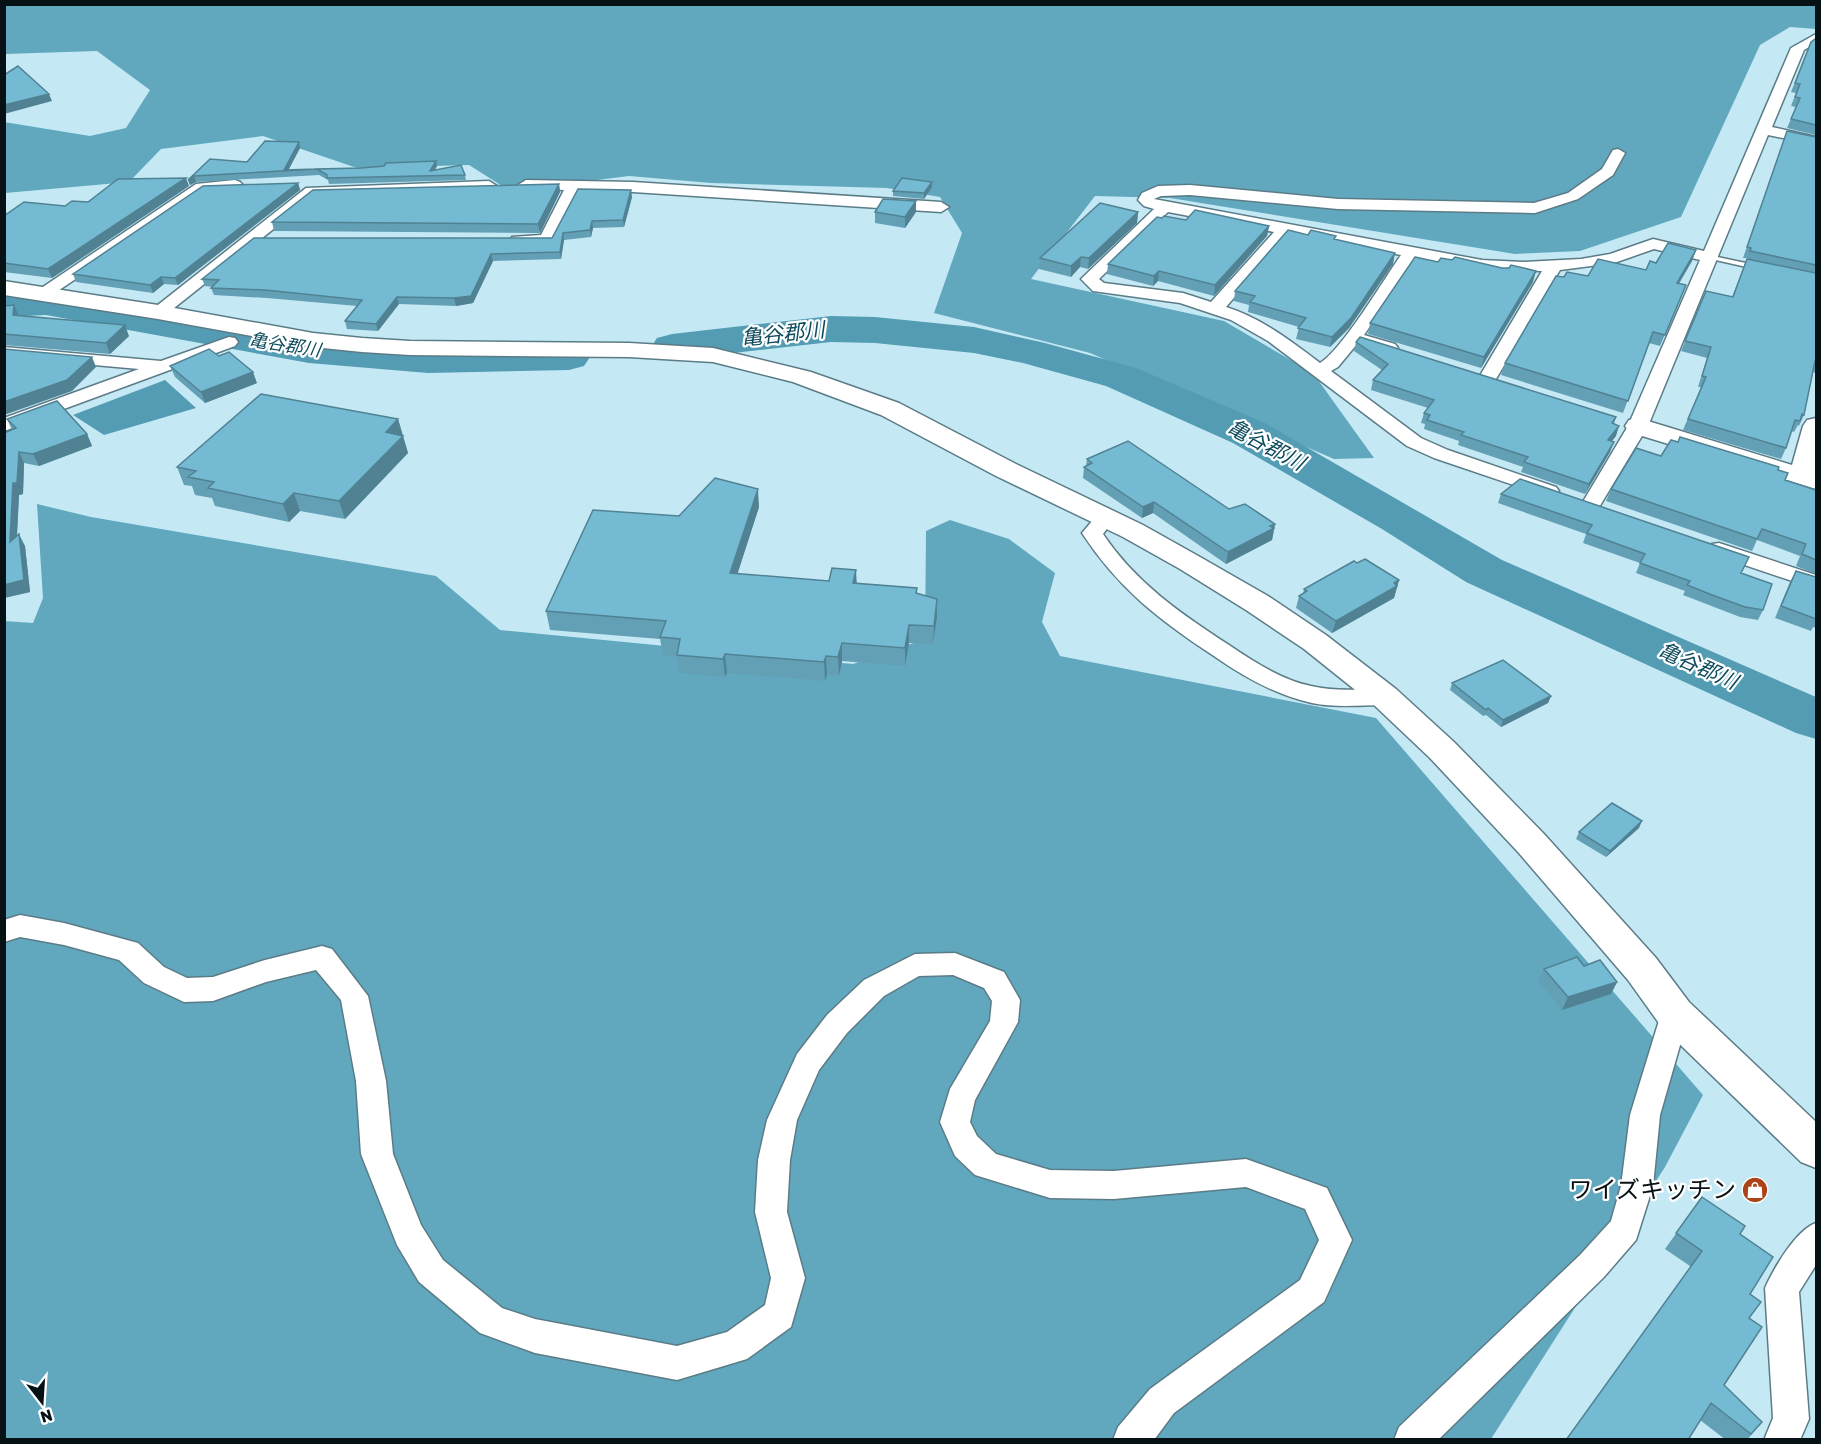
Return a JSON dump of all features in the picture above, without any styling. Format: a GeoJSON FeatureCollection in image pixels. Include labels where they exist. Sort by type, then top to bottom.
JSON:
{"type":"FeatureCollection","features":[{"type":"Feature","properties":{"kind":"street"},"geometry":{"type":"LineString","coordinates":[[1592,506],[1627,423],[1711,257],[1798,48],[1816,38]]}},
{"type":"Feature","properties":{"kind":"street"},"geometry":{"type":"LineString","coordinates":[[1763,130],[1816,141]]}},
{"type":"Feature","properties":{"kind":"street"},"geometry":{"type":"LineString","coordinates":[[1618,153],[1608,172],[1573,196],[1535,208],[1338,204],[1190,190],[1158,191],[1147,196],[1146,200],[1165,207],[1410,254],[1482,265],[1553,267],[1614,258],[1653,244],[1711,257]]}},
{"type":"Feature","properties":{"kind":"street"},"geometry":{"type":"LineString","coordinates":[[158,312],[311,191],[319,182],[295,183]]}},
{"type":"Feature","properties":{"kind":"street"},"geometry":{"type":"LineString","coordinates":[[44,293],[201,187],[248,185]]}},
{"type":"Feature","properties":{"kind":"street"},"geometry":{"type":"LineString","coordinates":[[311,191],[574,185],[743,193],[941,207]]}},
{"type":"Feature","properties":{"kind":"street"},"geometry":{"type":"LineString","coordinates":[[500,239],[547,240],[574,185]]}},
{"type":"Feature","properties":{"kind":"street"},"geometry":{"type":"LineString","coordinates":[[1165,207],[1089,279],[1098,288],[1164,295],[1216,308],[1254,324],[1414,442],[1442,454],[1614,513]]}},
{"type":"Feature","properties":{"kind":"street"},"geometry":{"type":"LineString","coordinates":[[1216,308],[1284,230]]}},
{"type":"Feature","properties":{"kind":"street"},"geometry":{"type":"LineString","coordinates":[[251,238],[275,238]]}},
{"type":"Feature","properties":{"kind":"street"},"geometry":{"type":"LineString","coordinates":[[1318,371],[1332,363],[1353,337],[1410,254]]}},
{"type":"Feature","properties":{"kind":"street"},"geometry":{"type":"LineString","coordinates":[[1487,379],[1553,267]]}},
{"type":"Feature","properties":{"kind":"street"},"geometry":{"type":"LineString","coordinates":[[4,288],[158,312],[313,340],[410,348],[553,348],[669,351],[713,355],[759,365],[836,388],[890,409],[1180,558],[1257,603],[1315,642],[1384,697],[1442,750],[1531,843],[1642,969],[1675,1014],[1816,1149]]}},
{"type":"Feature","properties":{"kind":"street"},"geometry":{"type":"LineString","coordinates":[[9,420],[257,331]]}},
{"type":"Feature","properties":{"kind":"street"},"geometry":{"type":"LineString","coordinates":[[1353,337],[1409,355]]}},
{"type":"Feature","properties":{"kind":"street"},"geometry":{"type":"LineString","coordinates":[[4,352],[163,366]]}},
{"type":"Feature","properties":{"kind":"street"},"geometry":{"type":"LineString","coordinates":[[1465,372],[1509,386]]}},
{"type":"Feature","properties":{"kind":"street"},"geometry":{"type":"LineString","coordinates":[[1627,423],[1810,479],[1816,426]]}},
{"type":"Feature","properties":{"kind":"street"},"geometry":{"type":"LineString","coordinates":[[1105,518],[1092,533],[1104,552],[1139,591],[1187,631],[1245,666],[1303,693],[1344,697],[1384,697]]}},
{"type":"Feature","properties":{"kind":"street"},"geometry":{"type":"LineString","coordinates":[[1704,544],[1816,582]]}},
{"type":"Feature","properties":{"kind":"street"},"geometry":{"type":"LineString","coordinates":[[4,931],[20,926],[64,934],[128,951],[154,975],[184,990],[213,989],[265,971],[322,957],[354,996],[371,1081],[377,1154],[408,1234],[431,1271],[492,1321],[535,1336],[677,1363],[735,1347],[779,1315],[788,1278],[771,1212],[776,1150],[782,1120],[807,1064],[837,1024],[874,988],[915,965],[955,964],[994,980],[1006,1000],[1004,1022],[961,1098],[955,1122],[966,1146],[986,1165],[1050,1184],[1114,1185],[1246,1173],[1316,1197],[1336,1240],[1312,1291],[1162,1401],[1131,1440]]}},
{"type":"Feature","properties":{"kind":"street"},"geometry":{"type":"LineString","coordinates":[[1412,1440],[1592,1266],[1625,1229],[1637,1186],[1645,1115],[1675,1014]]}},
{"type":"Feature","properties":{"kind":"street"},"geometry":{"type":"LineString","coordinates":[[1782,1440],[1791,1419],[1782,1288],[1816,1238]]}},
{"type":"Feature","properties":{"kind":"lane"},"geometry":{"type":"LineString","coordinates":[[1711,257],[1774,271]]}},
{"type":"Feature","properties":{"kind":"shaded area"},"geometry":{"type":"Polygon","coordinates":[[[5,5],[1816,5],[1816,29],[1790,27],[1760,45],[1681,217],[1580,251],[1515,254],[1170,198],[1095,196],[1031,279],[1224,321],[1313,373],[1374,458],[1334,459],[1090,353],[934,313],[962,233],[940,197],[887,188],[711,183],[629,176],[510,191],[469,165],[357,168],[263,136],[161,149],[129,182],[5,193],[4,122],[90,136],[126,128],[150,90],[97,51],[5,54],[5,5]]]}},
{"type":"Feature","properties":{"kind":"shaded area"},"geometry":{"type":"Polygon","coordinates":[[[165,380],[196,408],[104,435],[73,415],[165,380]]]}},
{"type":"Feature","properties":{"kind":"shaded area"},"geometry":{"type":"Polygon","coordinates":[[[37,504],[91,517],[436,576],[500,630],[853,664],[925,639],[926,531],[950,520],[1009,539],[1055,573],[1042,622],[1060,656],[1376,718],[1703,1095],[1665,1167],[1491,1439],[5,1439],[4,621],[33,623],[43,598],[37,504]]]}},
{"type":"Feature","properties":{"kind":"building"},"geometry":{"type":"Polygon","coordinates":[[[1815,39],[1816,125],[1791,119],[1800,98],[1795,97],[1800,84],[1795,83],[1811,42],[1815,39]]]}},
{"type":"Feature","properties":{"kind":"building"},"geometry":{"type":"Polygon","coordinates":[[[18,66],[49,94],[4,105],[4,75],[18,66]]]}},
{"type":"Feature","properties":{"kind":"building"},"geometry":{"type":"Polygon","coordinates":[[[1787,131],[1816,137],[1816,265],[1750,251],[1751,248],[1747,247],[1787,131]]]}},
{"type":"Feature","properties":{"kind":"building"},"geometry":{"type":"Polygon","coordinates":[[[265,141],[299,142],[284,170],[317,169],[194,176],[188,180],[210,159],[247,162],[265,141]]]}},
{"type":"Feature","properties":{"kind":"building"},"geometry":{"type":"Polygon","coordinates":[[[436,161],[430,171],[461,165],[465,175],[327,178],[327,175],[317,169],[361,168],[384,166],[386,163],[436,161]]]}},
{"type":"Feature","properties":{"kind":"building"},"geometry":{"type":"Polygon","coordinates":[[[186,178],[48,269],[4,263],[4,216],[24,202],[65,206],[72,201],[88,202],[118,179],[186,178]]]}},
{"type":"Feature","properties":{"kind":"building"},"geometry":{"type":"Polygon","coordinates":[[[902,178],[932,182],[924,193],[893,191],[902,178]]]}},
{"type":"Feature","properties":{"kind":"building"},"geometry":{"type":"Polygon","coordinates":[[[298,183],[175,278],[161,277],[150,285],[73,274],[203,186],[298,183]]]}},
{"type":"Feature","properties":{"kind":"building"},"geometry":{"type":"Polygon","coordinates":[[[559,184],[538,224],[272,222],[313,190],[559,184]]]}},
{"type":"Feature","properties":{"kind":"building"},"geometry":{"type":"Polygon","coordinates":[[[578,189],[631,190],[623,220],[592,221],[590,230],[563,233],[560,252],[491,254],[471,296],[397,297],[376,324],[345,321],[362,300],[265,290],[211,288],[219,280],[202,279],[254,238],[552,238],[578,189]]]}},
{"type":"Feature","properties":{"kind":"building"},"geometry":{"type":"Polygon","coordinates":[[[883,199],[916,201],[905,217],[875,212],[883,199]]]}},
{"type":"Feature","properties":{"kind":"building"},"geometry":{"type":"Polygon","coordinates":[[[1100,203],[1138,212],[1089,258],[1081,257],[1071,266],[1040,258],[1100,203]]]}},
{"type":"Feature","properties":{"kind":"building"},"geometry":{"type":"Polygon","coordinates":[[[1195,210],[1269,226],[1215,285],[1159,271],[1154,276],[1108,264],[1157,217],[1186,220],[1195,210]]]}},
{"type":"Feature","properties":{"kind":"building"},"geometry":{"type":"Polygon","coordinates":[[[1288,230],[1308,235],[1311,230],[1336,236],[1334,239],[1395,253],[1351,318],[1332,337],[1298,328],[1306,318],[1250,302],[1255,296],[1235,291],[1288,230]]]}},
{"type":"Feature","properties":{"kind":"building"},"geometry":{"type":"Polygon","coordinates":[[[1668,243],[1696,250],[1677,283],[1686,285],[1665,335],[1653,332],[1628,401],[1505,363],[1556,276],[1564,277],[1567,272],[1588,276],[1598,259],[1646,270],[1650,261],[1656,263],[1668,243]]]}},
{"type":"Feature","properties":{"kind":"building"},"geometry":{"type":"Polygon","coordinates":[[[1415,257],[1438,262],[1441,258],[1452,260],[1455,257],[1502,268],[1509,268],[1511,265],[1536,271],[1484,357],[1370,323],[1415,257]]]}},
{"type":"Feature","properties":{"kind":"building"},"geometry":{"type":"Polygon","coordinates":[[[1747,259],[1816,273],[1816,361],[1804,415],[1802,414],[1800,421],[1795,420],[1786,448],[1688,419],[1706,377],[1702,376],[1711,347],[1685,341],[1706,291],[1733,297],[1747,259]]]}},
{"type":"Feature","properties":{"kind":"building"},"geometry":{"type":"Polygon","coordinates":[[[14,305],[13,315],[125,325],[106,343],[4,334],[4,306],[14,305]]]}},
{"type":"Feature","properties":{"kind":"building"},"geometry":{"type":"Polygon","coordinates":[[[1360,337],[1616,417],[1612,423],[1619,426],[1608,440],[1614,442],[1589,484],[1524,462],[1528,457],[1461,435],[1464,432],[1427,420],[1430,415],[1424,413],[1434,400],[1373,380],[1388,364],[1356,342],[1360,337]]]}},
{"type":"Feature","properties":{"kind":"building"},"geometry":{"type":"Polygon","coordinates":[[[4,349],[92,357],[67,380],[4,402],[4,349]]]}},
{"type":"Feature","properties":{"kind":"building"},"geometry":{"type":"Polygon","coordinates":[[[209,349],[219,356],[229,352],[253,372],[201,392],[170,366],[209,349]]]}},
{"type":"Feature","properties":{"kind":"building"},"geometry":{"type":"Polygon","coordinates":[[[261,394],[398,419],[386,432],[403,436],[339,501],[294,493],[283,504],[208,488],[214,482],[188,477],[196,471],[177,467],[261,394]]]}},
{"type":"Feature","properties":{"kind":"building"},"geometry":{"type":"Polygon","coordinates":[[[57,401],[87,434],[33,454],[19,452],[17,483],[13,483],[10,542],[19,534],[24,580],[4,585],[4,433],[16,428],[7,419],[57,401]]]}},
{"type":"Feature","properties":{"kind":"building"},"geometry":{"type":"Polygon","coordinates":[[[1680,437],[1779,467],[1778,470],[1788,473],[1785,480],[1816,490],[1816,560],[1802,554],[1806,544],[1762,529],[1757,539],[1611,489],[1636,448],[1661,456],[1671,440],[1678,442],[1680,437]]]}},
{"type":"Feature","properties":{"kind":"building"},"geometry":{"type":"Polygon","coordinates":[[[1128,441],[1229,509],[1245,504],[1275,524],[1270,526],[1274,528],[1228,552],[1154,502],[1143,507],[1084,467],[1092,463],[1087,459],[1128,441]]]}},
{"type":"Feature","properties":{"kind":"building"},"geometry":{"type":"Polygon","coordinates":[[[715,478],[758,489],[730,573],[829,581],[832,568],[856,570],[853,583],[917,588],[916,593],[937,599],[934,626],[909,625],[905,648],[842,643],[838,657],[826,656],[824,662],[725,654],[723,659],[677,655],[680,639],[660,637],[666,621],[546,611],[593,510],[679,516],[715,478]]]}},
{"type":"Feature","properties":{"kind":"building"},"geometry":{"type":"Polygon","coordinates":[[[1520,479],[1749,557],[1741,573],[1772,584],[1763,610],[1745,607],[1712,595],[1687,585],[1690,581],[1640,563],[1645,554],[1587,533],[1592,525],[1501,494],[1520,479]]]}},
{"type":"Feature","properties":{"kind":"building"},"geometry":{"type":"Polygon","coordinates":[[[1365,559],[1399,580],[1394,583],[1397,586],[1336,621],[1299,596],[1307,591],[1304,589],[1354,561],[1357,563],[1365,559]]]}},
{"type":"Feature","properties":{"kind":"building"},"geometry":{"type":"Polygon","coordinates":[[[1796,571],[1816,577],[1816,619],[1781,606],[1796,571]]]}},
{"type":"Feature","properties":{"kind":"building"},"geometry":{"type":"Polygon","coordinates":[[[1503,660],[1551,696],[1503,720],[1488,708],[1486,710],[1452,683],[1503,660]]]}},
{"type":"Feature","properties":{"kind":"building"},"geometry":{"type":"Polygon","coordinates":[[[1612,803],[1642,821],[1610,851],[1579,832],[1612,803]]]}},
{"type":"Feature","properties":{"kind":"building"},"geometry":{"type":"Polygon","coordinates":[[[1577,957],[1584,966],[1600,960],[1617,982],[1568,997],[1544,969],[1577,957]]]}},
{"type":"Feature","properties":{"kind":"building"},"geometry":{"type":"Polygon","coordinates":[[[1702,1197],[1745,1226],[1740,1234],[1773,1257],[1750,1294],[1761,1302],[1749,1318],[1762,1327],[1724,1385],[1762,1422],[1751,1434],[1711,1403],[1688,1440],[1566,1440],[1702,1251],[1676,1233],[1702,1197]]]}},
{"type":"Feature","properties":{"kind":"waterway","name":"亀谷郡川"},"geometry":{"type":"LineString","coordinates":[[4,305],[46,303],[309,350],[428,360],[569,357]]}},
{"type":"Feature","properties":{"kind":"waterway","name":"亀谷郡川"},"geometry":{"type":"LineString","coordinates":[[672,347],[831,329],[875,330],[974,340],[1030,352],[1121,377],[1249,433],[1484,571],[1816,719]]}},
{"type":"Feature","properties":{"kind":"place","name":"ワイズキッチン"},"geometry":{"type":"Point","coordinates":[1755,1190]}}]}
